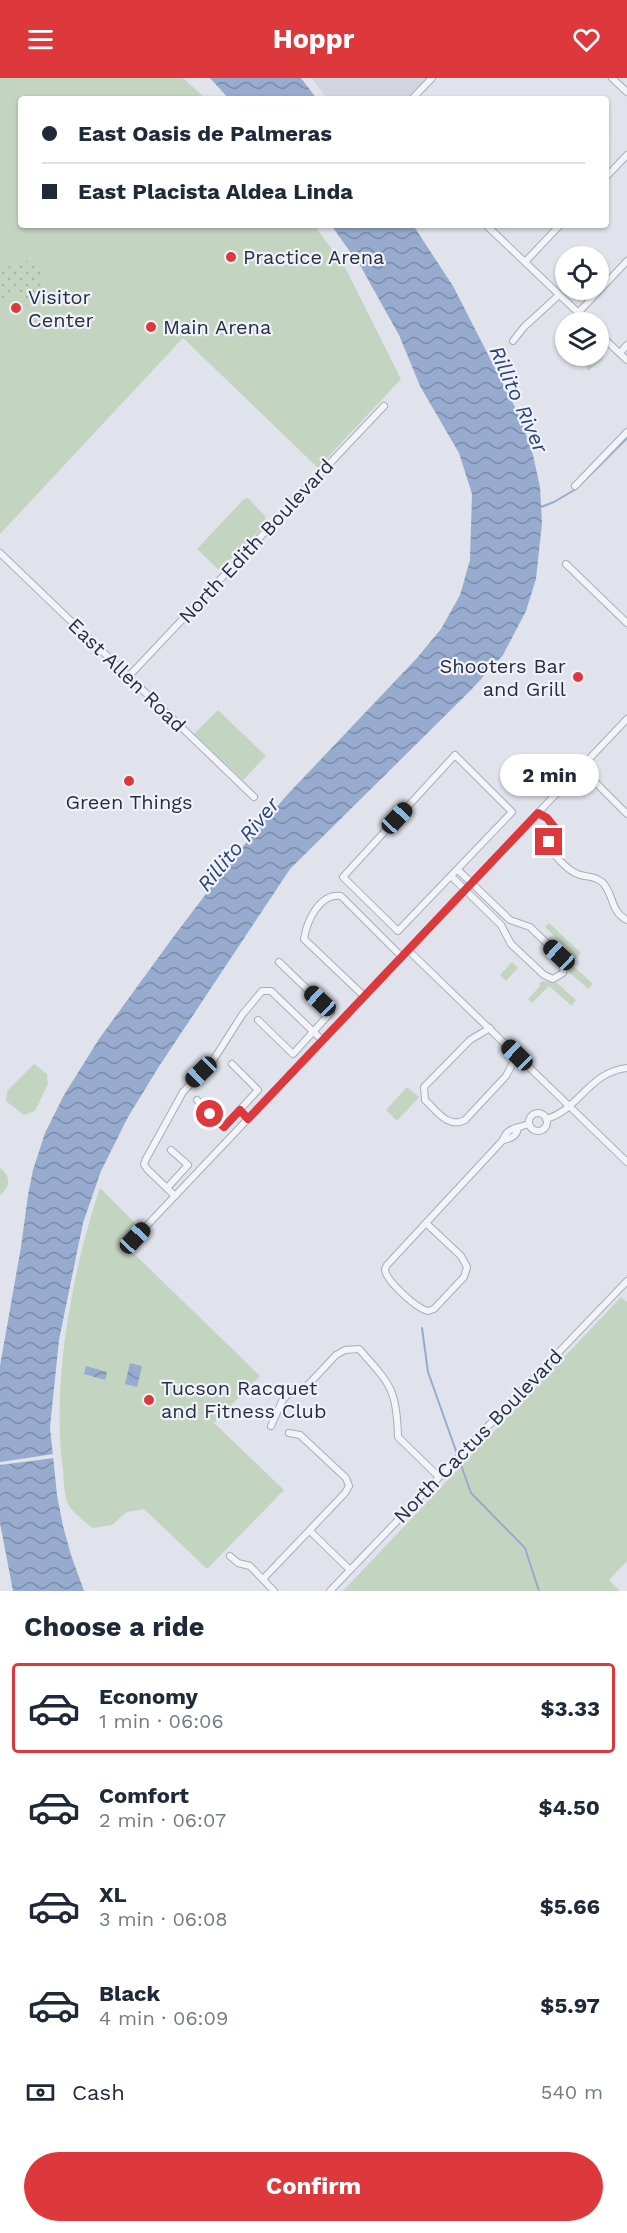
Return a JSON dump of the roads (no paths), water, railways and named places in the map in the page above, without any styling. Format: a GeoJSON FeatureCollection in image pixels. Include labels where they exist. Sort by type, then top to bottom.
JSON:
{"type":"FeatureCollection","features":[{"type":"Feature","properties":{"kind":"street"},"geometry":{"type":"LineString","coordinates":[[415,96],[432,78]]}},
{"type":"Feature","properties":{"kind":"street"},"geometry":{"type":"LineString","coordinates":[[612,78],[627,92]]}},
{"type":"Feature","properties":{"kind":"street"},"geometry":{"type":"LineString","coordinates":[[609,174],[627,155]]}},
{"type":"Feature","properties":{"kind":"street"},"geometry":{"type":"LineString","coordinates":[[489,228],[555,291]]}},
{"type":"Feature","properties":{"kind":"street"},"geometry":{"type":"LineString","coordinates":[[525,262],[557,228]]}},
{"type":"Feature","properties":{"kind":"street"},"geometry":{"type":"LineString","coordinates":[[579,312],[627,261]]}},
{"type":"Feature","properties":{"kind":"street"},"geometry":{"type":"LineString","coordinates":[[513,340],[555,299]]}},
{"type":"Feature","properties":{"kind":"street"},"geometry":{"type":"LineString","coordinates":[[564,300],[577,312]]}},
{"type":"Feature","properties":{"kind":"street"},"geometry":{"type":"LineString","coordinates":[[609,343],[627,360]]}},
{"type":"Feature","properties":{"kind":"street"},"geometry":{"type":"LineString","coordinates":[[620,353],[627,345]]}},
{"type":"Feature","properties":{"kind":"street","name":"North Edith Boulevard"},"geometry":{"type":"LineString","coordinates":[[129,676],[384,406]]}},
{"type":"Feature","properties":{"kind":"street"},"geometry":{"type":"LineString","coordinates":[[575,486],[627,432]]}},
{"type":"Feature","properties":{"kind":"street","name":"East Allen Road"},"geometry":{"type":"LineString","coordinates":[[0,553],[254,797]]}},
{"type":"Feature","properties":{"kind":"street"},"geometry":{"type":"LineString","coordinates":[[566,564],[627,622]]}},
{"type":"Feature","properties":{"kind":"street"},"geometry":{"type":"LineString","coordinates":[[135,1238],[627,719]]}},
{"type":"Feature","properties":{"kind":"street"},"geometry":{"type":"LineString","coordinates":[[455,755],[512,812],[452,877],[398,931],[343,878],[455,755]]}},
{"type":"Feature","properties":{"kind":"street"},"geometry":{"type":"LineString","coordinates":[[581,768],[627,814]]}},
{"type":"Feature","properties":{"kind":"street"},"geometry":{"type":"LineString","coordinates":[[538,813],[547,818],[555,828],[549,842],[552,850],[572,871],[601,882],[607,889],[617,912],[627,920]]}},
{"type":"Feature","properties":{"kind":"street"},"geometry":{"type":"LineString","coordinates":[[452,877],[501,925],[511,944],[544,975],[553,979],[563,973],[564,966],[559,955],[530,927],[510,920],[458,870]]}},
{"type":"Feature","properties":{"kind":"street"},"geometry":{"type":"LineString","coordinates":[[364,996],[304,939],[311,918],[324,899],[341,896],[402,957]]}},
{"type":"Feature","properties":{"kind":"street"},"geometry":{"type":"LineString","coordinates":[[408,950],[627,1162]]}},
{"type":"Feature","properties":{"kind":"street"},"geometry":{"type":"LineString","coordinates":[[258,1020],[293,1054],[331,1012],[279,962]]}},
{"type":"Feature","properties":{"kind":"street"},"geometry":{"type":"LineString","coordinates":[[175,1196],[147,1169],[144,1164],[146,1159],[185,1089],[214,1059],[251,1002],[262,990],[272,991],[322,1040]]}},
{"type":"Feature","properties":{"kind":"street"},"geometry":{"type":"LineString","coordinates":[[490,1028],[470,1040],[424,1088],[426,1100],[450,1123],[458,1124],[465,1120],[506,1076],[517,1055]]}},
{"type":"Feature","properties":{"kind":"street"},"geometry":{"type":"LineString","coordinates":[[197,1100],[224,1127],[258,1090],[232,1064]]}},
{"type":"Feature","properties":{"kind":"street"},"geometry":{"type":"LineString","coordinates":[[546,1119],[559,1116],[598,1078],[627,1068]]}},
{"type":"Feature","properties":{"kind":"street"},"geometry":{"type":"LineString","coordinates":[[240,1110],[248,1119]]}},
{"type":"Feature","properties":{"kind":"street"},"geometry":{"type":"LineString","coordinates":[[536,1113],[543,1115],[546,1119],[546,1125],[540,1131],[535,1130],[529,1124],[530,1118],[536,1113]]}},
{"type":"Feature","properties":{"kind":"street"},"geometry":{"type":"LineString","coordinates":[[426,1223],[461,1256],[467,1267],[464,1277],[434,1309],[428,1311],[418,1307],[385,1275],[387,1265],[512,1128],[529,1124]]}},
{"type":"Feature","properties":{"kind":"street"},"geometry":{"type":"LineString","coordinates":[[167,1188],[188,1165],[171,1150]]}},
{"type":"Feature","properties":{"kind":"street","name":"North Cactus Boulevard"},"geometry":{"type":"LineString","coordinates":[[330,1591],[627,1281]]}},
{"type":"Feature","properties":{"kind":"street"},"geometry":{"type":"LineString","coordinates":[[271,1426],[287,1395],[307,1386],[335,1356],[345,1350],[359,1349],[390,1385],[396,1400],[398,1437],[438,1476]]}},
{"type":"Feature","properties":{"kind":"street"},"geometry":{"type":"LineString","coordinates":[[263,1579],[310,1531],[350,1485],[346,1478],[300,1435],[289,1433]]}},
{"type":"Feature","properties":{"kind":"street"},"geometry":{"type":"LineString","coordinates":[[310,1531],[350,1570]]}},
{"type":"Feature","properties":{"kind":"street"},"geometry":{"type":"LineString","coordinates":[[230,1556],[238,1563],[249,1566],[274,1591]]}},
{"type":"Feature","properties":{"kind":"water"},"geometry":{"type":"Polygon","coordinates":[[[210,78],[301,78],[315,96],[226,96],[210,78]]]}},
{"type":"Feature","properties":{"kind":"water"},"geometry":{"type":"Polygon","coordinates":[[[333,228],[415,228],[453,286],[520,417],[533,455],[540,487],[542,523],[536,579],[526,611],[503,655],[471,690],[290,869],[128,1117],[101,1171],[83,1223],[59,1340],[50,1427],[57,1495],[63,1526],[84,1591],[13,1591],[0,1523],[0,1366],[28,1195],[45,1133],[64,1095],[99,1039],[234,857],[287,795],[417,658],[441,629],[460,595],[470,560],[472,494],[459,453],[420,386],[399,335],[361,267],[333,228]]]}},
{"type":"Feature","properties":{"kind":"water"},"geometry":{"type":"Polygon","coordinates":[[[130,1363],[142,1366],[137,1387],[125,1384],[130,1363]]]}},
{"type":"Feature","properties":{"kind":"water"},"geometry":{"type":"Polygon","coordinates":[[[86,1366],[107,1372],[105,1380],[84,1374],[86,1366]]]}},
{"type":"Feature","properties":{"kind":"waterway"},"geometry":{"type":"LineString","coordinates":[[580,485],[627,438]]}},
{"type":"Feature","properties":{"kind":"waterway"},"geometry":{"type":"LineString","coordinates":[[541,507],[576,489]]}},
{"type":"Feature","properties":{"kind":"waterway"},"geometry":{"type":"LineString","coordinates":[[422,1328],[428,1372],[471,1493],[525,1548],[539,1591]]}},
{"type":"Feature","properties":{"kind":"place","name":"Practice Arena"},"geometry":{"type":"Point","coordinates":[231,257]}},
{"type":"Feature","properties":{"kind":"place","name":"Visitor Center"},"geometry":{"type":"Point","coordinates":[16,308]}},
{"type":"Feature","properties":{"kind":"place","name":"Main Arena"},"geometry":{"type":"Point","coordinates":[151,327]}},
{"type":"Feature","properties":{"kind":"place","name":"Shooters Bar and Grill"},"geometry":{"type":"Point","coordinates":[578,677]}},
{"type":"Feature","properties":{"kind":"place","name":"Green Things"},"geometry":{"type":"Point","coordinates":[129,781]}},
{"type":"Feature","properties":{"kind":"place","name":"Tucson Racquet and Fitness Club"},"geometry":{"type":"Point","coordinates":[149,1400]}},
{"type":"Feature","properties":{"kind":"water label","name":"Rillito River"},"geometry":{"type":"Point","coordinates":[519,399]}},
{"type":"Feature","properties":{"kind":"water label","name":"Rillito River"},"geometry":{"type":"Point","coordinates":[238,844]}}]}
